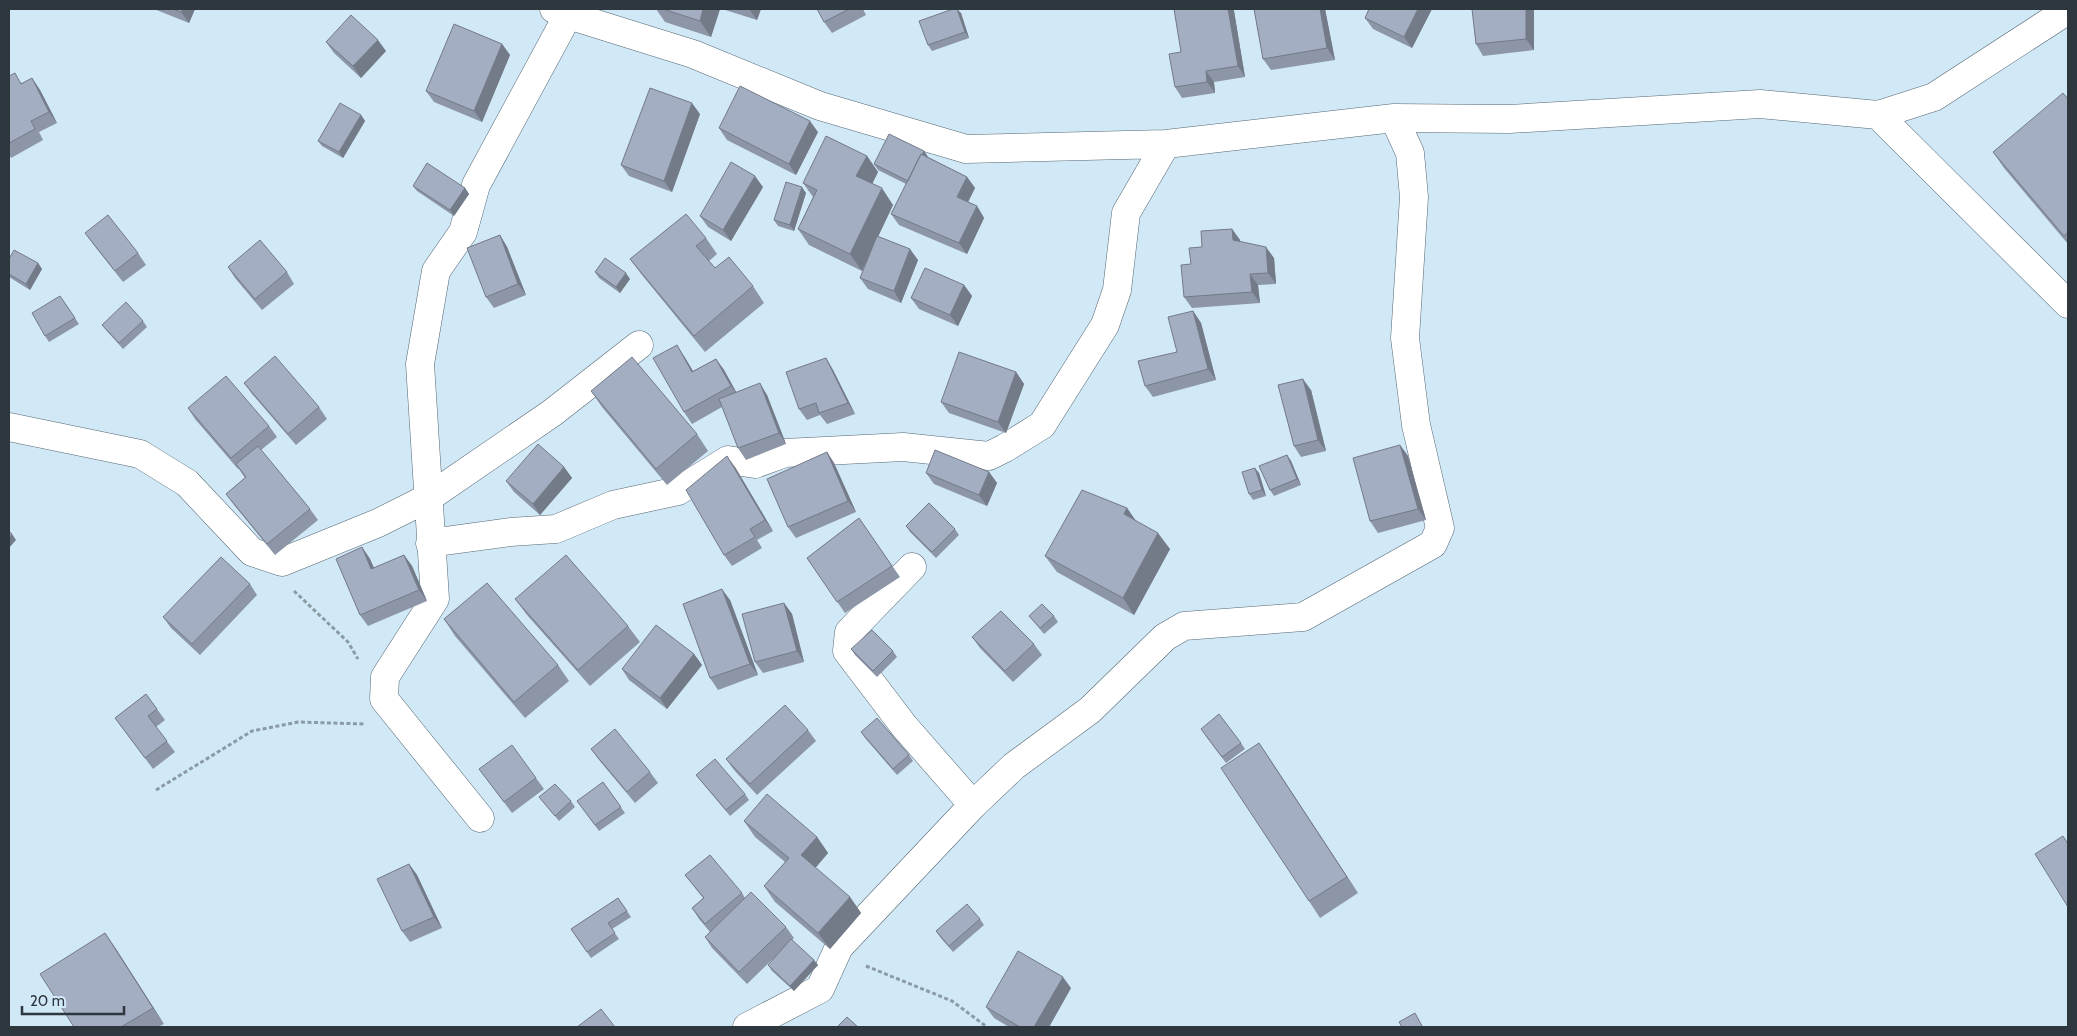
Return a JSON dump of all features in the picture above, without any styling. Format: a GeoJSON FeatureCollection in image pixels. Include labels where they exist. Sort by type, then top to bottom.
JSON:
{"type":"FeatureCollection","features":[{"type":"Feature","properties":{"kind":"street"},"geometry":{"type":"LineString","coordinates":[[480,818],[384,699],[385,677],[435,599],[420,364],[436,272],[463,232],[476,185],[561,12],[693,54],[820,106],[966,148],[1166,144],[1394,118],[1509,120],[1760,104],[1878,115],[1934,97],[2068,10]]}},
{"type":"Feature","properties":{"kind":"street"},"geometry":{"type":"LineString","coordinates":[[1878,115],[2068,304]]}},
{"type":"Feature","properties":{"kind":"street"},"geometry":{"type":"LineString","coordinates":[[747,1027],[820,989],[839,947],[974,806],[1014,766],[1090,710],[1165,637],[1184,626],[1303,617],[1433,544],[1440,528],[1416,425],[1405,338],[1414,197],[1411,162],[1410,153],[1394,118]]}},
{"type":"Feature","properties":{"kind":"street"},"geometry":{"type":"LineString","coordinates":[[430,543],[510,532],[556,529],[613,505],[678,491],[728,460],[755,464],[785,453],[903,447],[989,456],[1005,448],[1042,425],[1105,325],[1117,290],[1126,213],[1166,144]]}},
{"type":"Feature","properties":{"kind":"street"},"geometry":{"type":"LineString","coordinates":[[9,427],[140,454],[187,483],[252,552],[282,562],[378,523],[428,498],[552,413],[639,345]]}},
{"type":"Feature","properties":{"kind":"street"},"geometry":{"type":"LineString","coordinates":[[912,567],[849,632],[847,651],[904,726],[974,806]]}},
{"type":"Feature","properties":{"kind":"path"},"geometry":{"type":"LineString","coordinates":[[293,591],[348,642],[384,699]]}},
{"type":"Feature","properties":{"kind":"path"},"geometry":{"type":"LineString","coordinates":[[156,790],[252,732],[298,722],[407,726]]}},
{"type":"Feature","properties":{"kind":"path"},"geometry":{"type":"LineString","coordinates":[[839,947],[864,965],[952,1001],[987,1027]]}},
{"type":"Feature","properties":{"kind":"building"},"geometry":{"type":"Polygon","coordinates":[[[663,9],[703,9],[700,21],[663,9]]]}},
{"type":"Feature","properties":{"kind":"building"},"geometry":{"type":"Polygon","coordinates":[[[817,9],[849,9],[824,22],[817,9]]]}},
{"type":"Feature","properties":{"kind":"building"},"geometry":{"type":"Polygon","coordinates":[[[957,9],[965,32],[928,45],[919,21],[957,9]]]}},
{"type":"Feature","properties":{"kind":"building"},"geometry":{"type":"Polygon","coordinates":[[[1174,9],[1228,9],[1238,66],[1206,71],[1207,82],[1175,87],[1169,54],[1181,52],[1174,9]]]}},
{"type":"Feature","properties":{"kind":"building"},"geometry":{"type":"Polygon","coordinates":[[[1254,9],[1320,9],[1327,48],[1263,59],[1254,9]]]}},
{"type":"Feature","properties":{"kind":"building"},"geometry":{"type":"Polygon","coordinates":[[[1369,9],[1418,9],[1404,37],[1365,18],[1369,9]]]}},
{"type":"Feature","properties":{"kind":"building"},"geometry":{"type":"Polygon","coordinates":[[[1472,9],[1526,9],[1526,39],[1476,44],[1472,9]]]}},
{"type":"Feature","properties":{"kind":"building"},"geometry":{"type":"Polygon","coordinates":[[[351,15],[378,40],[353,66],[326,42],[351,15]]]}},
{"type":"Feature","properties":{"kind":"building"},"geometry":{"type":"Polygon","coordinates":[[[454,24],[502,44],[474,111],[426,91],[454,24]]]}},
{"type":"Feature","properties":{"kind":"building"},"geometry":{"type":"Polygon","coordinates":[[[15,73],[21,84],[32,78],[49,112],[31,121],[35,129],[9,143],[9,76],[15,73]]]}},
{"type":"Feature","properties":{"kind":"building"},"geometry":{"type":"Polygon","coordinates":[[[740,86],[810,121],[789,164],[719,128],[740,86]]]}},
{"type":"Feature","properties":{"kind":"building"},"geometry":{"type":"Polygon","coordinates":[[[650,88],[692,103],[664,181],[621,165],[650,88]]]}},
{"type":"Feature","properties":{"kind":"building"},"geometry":{"type":"Polygon","coordinates":[[[2063,93],[2068,99],[2068,232],[2064,236],[1993,152],[2063,93]]]}},
{"type":"Feature","properties":{"kind":"building"},"geometry":{"type":"Polygon","coordinates":[[[340,103],[361,115],[339,152],[318,141],[340,103]]]}},
{"type":"Feature","properties":{"kind":"building"},"geometry":{"type":"Polygon","coordinates":[[[889,134],[924,151],[908,181],[874,164],[889,134]]]}},
{"type":"Feature","properties":{"kind":"building"},"geometry":{"type":"Polygon","coordinates":[[[826,136],[867,156],[856,176],[882,188],[850,254],[798,229],[817,190],[803,183],[826,136]]]}},
{"type":"Feature","properties":{"kind":"building"},"geometry":{"type":"Polygon","coordinates":[[[921,154],[967,177],[957,197],[977,206],[959,243],[891,214],[921,154]]]}},
{"type":"Feature","properties":{"kind":"building"},"geometry":{"type":"Polygon","coordinates":[[[731,162],[755,176],[723,230],[700,216],[731,162]]]}},
{"type":"Feature","properties":{"kind":"building"},"geometry":{"type":"Polygon","coordinates":[[[427,163],[465,188],[450,210],[413,186],[427,163]]]}},
{"type":"Feature","properties":{"kind":"building"},"geometry":{"type":"Polygon","coordinates":[[[786,182],[802,187],[790,225],[774,220],[786,182]]]}},
{"type":"Feature","properties":{"kind":"building"},"geometry":{"type":"Polygon","coordinates":[[[686,214],[706,238],[696,246],[715,268],[729,257],[753,286],[694,336],[630,259],[686,214]]]}},
{"type":"Feature","properties":{"kind":"building"},"geometry":{"type":"Polygon","coordinates":[[[108,215],[138,253],[115,271],[85,233],[108,215]]]}},
{"type":"Feature","properties":{"kind":"building"},"geometry":{"type":"Polygon","coordinates":[[[1232,229],[1233,240],[1266,247],[1268,273],[1250,274],[1252,292],[1184,297],[1181,265],[1191,264],[1189,248],[1202,247],[1201,231],[1232,229]]]}},
{"type":"Feature","properties":{"kind":"building"},"geometry":{"type":"Polygon","coordinates":[[[500,235],[518,284],[486,297],[467,248],[500,235]]]}},
{"type":"Feature","properties":{"kind":"building"},"geometry":{"type":"Polygon","coordinates":[[[877,236],[910,249],[894,291],[860,278],[877,236]]]}},
{"type":"Feature","properties":{"kind":"building"},"geometry":{"type":"Polygon","coordinates":[[[260,240],[287,272],[255,299],[228,267],[260,240]]]}},
{"type":"Feature","properties":{"kind":"building"},"geometry":{"type":"Polygon","coordinates":[[[14,250],[38,263],[26,284],[9,274],[9,259],[14,250]]]}},
{"type":"Feature","properties":{"kind":"building"},"geometry":{"type":"Polygon","coordinates":[[[605,258],[626,273],[616,287],[595,272],[605,258]]]}},
{"type":"Feature","properties":{"kind":"building"},"geometry":{"type":"Polygon","coordinates":[[[925,268],[964,285],[950,315],[911,298],[925,268]]]}},
{"type":"Feature","properties":{"kind":"building"},"geometry":{"type":"Polygon","coordinates":[[[60,296],[75,318],[45,336],[32,313],[60,296]]]}},
{"type":"Feature","properties":{"kind":"building"},"geometry":{"type":"Polygon","coordinates":[[[126,302],[143,321],[119,343],[102,325],[126,302]]]}},
{"type":"Feature","properties":{"kind":"building"},"geometry":{"type":"Polygon","coordinates":[[[1193,311],[1208,369],[1145,386],[1138,361],[1177,352],[1168,317],[1193,311]]]}},
{"type":"Feature","properties":{"kind":"building"},"geometry":{"type":"Polygon","coordinates":[[[677,345],[692,372],[716,359],[731,386],[684,412],[653,358],[677,345]]]}},
{"type":"Feature","properties":{"kind":"building"},"geometry":{"type":"Polygon","coordinates":[[[959,352],[1016,372],[998,422],[941,402],[959,352]]]}},
{"type":"Feature","properties":{"kind":"building"},"geometry":{"type":"Polygon","coordinates":[[[275,356],[319,407],[288,434],[244,383],[275,356]]]}},
{"type":"Feature","properties":{"kind":"building"},"geometry":{"type":"Polygon","coordinates":[[[632,357],[697,434],[656,469],[591,391],[632,357]]]}},
{"type":"Feature","properties":{"kind":"building"},"geometry":{"type":"Polygon","coordinates":[[[826,358],[848,403],[819,413],[816,403],[799,409],[786,372],[826,358]]]}},
{"type":"Feature","properties":{"kind":"building"},"geometry":{"type":"Polygon","coordinates":[[[226,376],[269,426],[231,458],[188,408],[226,376]]]}},
{"type":"Feature","properties":{"kind":"building"},"geometry":{"type":"Polygon","coordinates":[[[1303,379],[1318,440],[1294,446],[1278,385],[1303,379]]]}},
{"type":"Feature","properties":{"kind":"building"},"geometry":{"type":"Polygon","coordinates":[[[760,383],[779,433],[738,448],[719,399],[760,383]]]}},
{"type":"Feature","properties":{"kind":"building"},"geometry":{"type":"Polygon","coordinates":[[[538,444],[564,467],[533,504],[506,481],[538,444]]]}},
{"type":"Feature","properties":{"kind":"building"},"geometry":{"type":"Polygon","coordinates":[[[1400,445],[1418,509],[1370,521],[1353,458],[1400,445]]]}},
{"type":"Feature","properties":{"kind":"building"},"geometry":{"type":"Polygon","coordinates":[[[258,446],[310,509],[267,544],[226,494],[246,477],[236,464],[258,446]]]}},
{"type":"Feature","properties":{"kind":"building"},"geometry":{"type":"Polygon","coordinates":[[[935,450],[989,472],[979,495],[926,473],[935,450]]]}},
{"type":"Feature","properties":{"kind":"building"},"geometry":{"type":"Polygon","coordinates":[[[827,452],[848,501],[788,527],[767,479],[827,452]]]}},
{"type":"Feature","properties":{"kind":"building"},"geometry":{"type":"Polygon","coordinates":[[[1287,455],[1297,479],[1270,490],[1259,466],[1287,455]]]}},
{"type":"Feature","properties":{"kind":"building"},"geometry":{"type":"Polygon","coordinates":[[[727,456],[765,520],[750,529],[755,537],[724,555],[686,490],[727,456]]]}},
{"type":"Feature","properties":{"kind":"building"},"geometry":{"type":"Polygon","coordinates":[[[1255,468],[1262,490],[1249,494],[1242,472],[1255,468]]]}},
{"type":"Feature","properties":{"kind":"building"},"geometry":{"type":"Polygon","coordinates":[[[1082,490],[1127,508],[1124,514],[1158,533],[1123,598],[1045,556],[1082,490]]]}},
{"type":"Feature","properties":{"kind":"building"},"geometry":{"type":"Polygon","coordinates":[[[929,503],[955,529],[932,552],[906,526],[929,503]]]}},
{"type":"Feature","properties":{"kind":"building"},"geometry":{"type":"Polygon","coordinates":[[[859,518],[892,566],[837,602],[807,558],[859,518]]]}},
{"type":"Feature","properties":{"kind":"building"},"geometry":{"type":"Polygon","coordinates":[[[362,547],[371,569],[404,555],[419,590],[360,615],[336,559],[362,547]]]}},
{"type":"Feature","properties":{"kind":"building"},"geometry":{"type":"Polygon","coordinates":[[[566,555],[628,626],[578,670],[515,599],[566,555]]]}},
{"type":"Feature","properties":{"kind":"building"},"geometry":{"type":"Polygon","coordinates":[[[221,557],[250,584],[192,644],[163,617],[221,557]]]}},
{"type":"Feature","properties":{"kind":"building"},"geometry":{"type":"Polygon","coordinates":[[[487,583],[558,665],[514,702],[444,619],[487,583]]]}},
{"type":"Feature","properties":{"kind":"building"},"geometry":{"type":"Polygon","coordinates":[[[722,589],[750,664],[710,678],[683,604],[722,589]]]}},
{"type":"Feature","properties":{"kind":"building"},"geometry":{"type":"Polygon","coordinates":[[[784,603],[797,651],[755,662],[742,614],[784,603]]]}},
{"type":"Feature","properties":{"kind":"building"},"geometry":{"type":"Polygon","coordinates":[[[1042,604],[1054,616],[1040,628],[1029,616],[1042,604]]]}},
{"type":"Feature","properties":{"kind":"building"},"geometry":{"type":"Polygon","coordinates":[[[1001,611],[1034,644],[1005,671],[972,637],[1001,611]]]}},
{"type":"Feature","properties":{"kind":"building"},"geometry":{"type":"Polygon","coordinates":[[[656,625],[694,654],[660,698],[622,669],[656,625]]]}},
{"type":"Feature","properties":{"kind":"building"},"geometry":{"type":"Polygon","coordinates":[[[872,630],[893,651],[873,671],[851,649],[872,630]]]}},
{"type":"Feature","properties":{"kind":"building"},"geometry":{"type":"Polygon","coordinates":[[[146,694],[157,709],[148,716],[167,741],[145,758],[115,718],[146,694]]]}},
{"type":"Feature","properties":{"kind":"building"},"geometry":{"type":"Polygon","coordinates":[[[785,705],[808,730],[750,784],[726,759],[785,705]]]}},
{"type":"Feature","properties":{"kind":"building"},"geometry":{"type":"Polygon","coordinates":[[[1219,714],[1241,743],[1222,757],[1201,729],[1219,714]]]}},
{"type":"Feature","properties":{"kind":"building"},"geometry":{"type":"Polygon","coordinates":[[[877,718],[909,755],[893,769],[861,732],[877,718]]]}},
{"type":"Feature","properties":{"kind":"building"},"geometry":{"type":"Polygon","coordinates":[[[615,729],[650,772],[627,792],[591,749],[615,729]]]}},
{"type":"Feature","properties":{"kind":"building"},"geometry":{"type":"Polygon","coordinates":[[[1259,743],[1347,877],[1309,901],[1221,768],[1259,743]]]}},
{"type":"Feature","properties":{"kind":"building"},"geometry":{"type":"Polygon","coordinates":[[[512,745],[536,778],[504,802],[479,769],[512,745]]]}},
{"type":"Feature","properties":{"kind":"building"},"geometry":{"type":"Polygon","coordinates":[[[715,759],[745,794],[726,810],[696,775],[715,759]]]}},
{"type":"Feature","properties":{"kind":"building"},"geometry":{"type":"Polygon","coordinates":[[[603,782],[621,807],[595,825],[577,801],[603,782]]]}},
{"type":"Feature","properties":{"kind":"building"},"geometry":{"type":"Polygon","coordinates":[[[555,784],[571,801],[555,816],[539,797],[555,784]]]}},
{"type":"Feature","properties":{"kind":"building"},"geometry":{"type":"Polygon","coordinates":[[[767,794],[817,837],[801,855],[850,897],[818,933],[764,886],[789,858],[744,821],[767,794]]]}},
{"type":"Feature","properties":{"kind":"building"},"geometry":{"type":"Polygon","coordinates":[[[2063,836],[2068,844],[2068,907],[2035,854],[2063,836]]]}},
{"type":"Feature","properties":{"kind":"building"},"geometry":{"type":"Polygon","coordinates":[[[710,855],[742,893],[705,924],[692,908],[704,898],[685,875],[710,855]]]}},
{"type":"Feature","properties":{"kind":"building"},"geometry":{"type":"Polygon","coordinates":[[[409,864],[434,917],[402,931],[377,879],[409,864]]]}},
{"type":"Feature","properties":{"kind":"building"},"geometry":{"type":"Polygon","coordinates":[[[751,892],[786,927],[739,972],[705,937],[751,892]]]}},
{"type":"Feature","properties":{"kind":"building"},"geometry":{"type":"Polygon","coordinates":[[[618,898],[627,911],[608,923],[615,933],[587,952],[571,929],[618,898]]]}},
{"type":"Feature","properties":{"kind":"building"},"geometry":{"type":"Polygon","coordinates":[[[967,904],[980,919],[949,946],[936,931],[967,904]]]}},
{"type":"Feature","properties":{"kind":"building"},"geometry":{"type":"Polygon","coordinates":[[[105,933],[153,1008],[121,1027],[74,1027],[40,974],[105,933]]]}},
{"type":"Feature","properties":{"kind":"building"},"geometry":{"type":"Polygon","coordinates":[[[791,939],[814,960],[790,986],[768,965],[791,939]]]}},
{"type":"Feature","properties":{"kind":"building"},"geometry":{"type":"Polygon","coordinates":[[[1018,951],[1063,977],[1034,1027],[1020,1027],[986,1007],[1018,951]]]}},
{"type":"Feature","properties":{"kind":"building"},"geometry":{"type":"Polygon","coordinates":[[[601,1009],[615,1027],[577,1027],[601,1009]]]}},
{"type":"Feature","properties":{"kind":"building"},"geometry":{"type":"Polygon","coordinates":[[[1415,1013],[1422,1026],[1402,1027],[1399,1022],[1415,1013]]]}},
{"type":"Feature","properties":{"kind":"building"},"geometry":{"type":"Polygon","coordinates":[[[847,1017],[858,1027],[837,1027],[847,1017]]]}}]}
